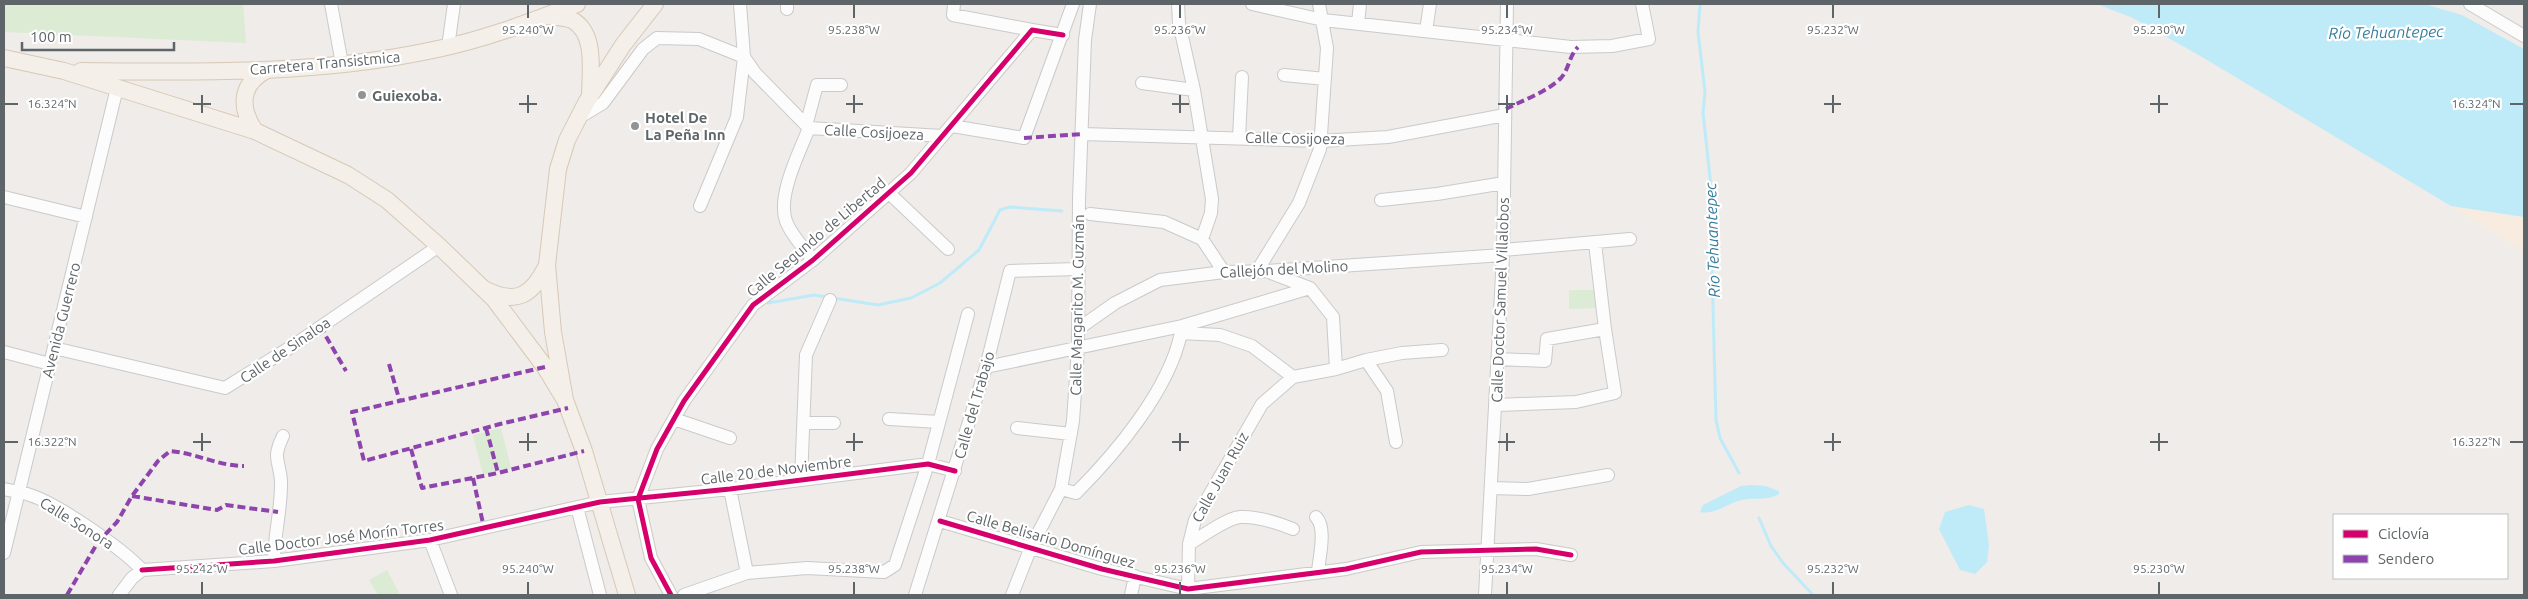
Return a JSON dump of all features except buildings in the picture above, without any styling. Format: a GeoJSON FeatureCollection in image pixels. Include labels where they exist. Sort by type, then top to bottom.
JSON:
{"type":"FeatureCollection","features":[{"type":"Feature","properties":{"kind":"main road","name":"Carretera Transistmica"},"geometry":{"type":"LineString","coordinates":[[64,71],[212,72],[342,64],[448,47],[504,31],[577,4]]}},
{"type":"Feature","properties":{"kind":"main road"},"geometry":{"type":"LineString","coordinates":[[627,595],[600,502],[565,400],[553,332],[547,265],[558,169],[576,119],[623,45],[655,4]]}},
{"type":"Feature","properties":{"kind":"main road"},"geometry":{"type":"LineString","coordinates":[[548,16],[571,20],[586,36],[590,47],[590,97]]}},
{"type":"Feature","properties":{"kind":"main road"},"geometry":{"type":"LineString","coordinates":[[4,58],[64,71],[256,131],[348,175],[387,200],[439,246],[494,299],[545,367],[565,400]]}},
{"type":"Feature","properties":{"kind":"main road"},"geometry":{"type":"LineString","coordinates":[[256,131],[247,115],[244,98],[254,76],[267,70]]}},
{"type":"Feature","properties":{"kind":"main road"},"geometry":{"type":"LineString","coordinates":[[484,290],[498,296],[513,297],[520,295],[536,286],[547,265]]}},
{"type":"Feature","properties":{"kind":"street"},"geometry":{"type":"LineString","coordinates":[[331,4],[342,64]]}},
{"type":"Feature","properties":{"kind":"street"},"geometry":{"type":"LineString","coordinates":[[448,47],[454,4]]}},
{"type":"Feature","properties":{"kind":"street"},"geometry":{"type":"LineString","coordinates":[[700,206],[737,117],[744,57],[740,4]]}},
{"type":"Feature","properties":{"kind":"street"},"geometry":{"type":"LineString","coordinates":[[954,4],[953,14],[1063,35]]}},
{"type":"Feature","properties":{"kind":"street"},"geometry":{"type":"LineString","coordinates":[[952,126],[1024,138],[1073,4]]}},
{"type":"Feature","properties":{"kind":"street","name":"Calle Margarito M. Guzmán"},"geometry":{"type":"LineString","coordinates":[[1012,595],[1031,547],[1061,489],[1071,434],[1078,348],[1079,199],[1084,40],[1090,4]]}},
{"type":"Feature","properties":{"kind":"street"},"geometry":{"type":"LineString","coordinates":[[1178,4],[1179,24],[1194,90],[1212,199],[1211,213],[1202,239]]}},
{"type":"Feature","properties":{"kind":"street"},"geometry":{"type":"LineString","coordinates":[[1252,4],[1323,20],[1571,47],[1612,46],[1649,39],[1642,4]]}},
{"type":"Feature","properties":{"kind":"street"},"geometry":{"type":"LineString","coordinates":[[1319,4],[1327,48],[1320,149],[1299,203],[1262,271],[1310,288],[1333,317],[1336,369]]}},
{"type":"Feature","properties":{"kind":"street"},"geometry":{"type":"LineString","coordinates":[[1358,23],[1360,4]]}},
{"type":"Feature","properties":{"kind":"street"},"geometry":{"type":"LineString","coordinates":[[1426,31],[1430,4]]}},
{"type":"Feature","properties":{"kind":"street","name":"Calle Doctor Samuel Villalobos"},"geometry":{"type":"LineString","coordinates":[[1485,595],[1503,252],[1508,39],[1507,4]]}},
{"type":"Feature","properties":{"kind":"street"},"geometry":{"type":"LineString","coordinates":[[2470,4],[2524,36]]}},
{"type":"Feature","properties":{"kind":"street","name":"Calle Segundo de Libertad"},"geometry":{"type":"LineString","coordinates":[[638,499],[657,449],[674,419],[719,350],[753,305],[813,260],[911,173],[1032,30]]}},
{"type":"Feature","properties":{"kind":"street"},"geometry":{"type":"LineString","coordinates":[[576,119],[604,103],[643,49],[657,38],[698,38],[744,57]]}},
{"type":"Feature","properties":{"kind":"street","name":"Calle Cosijoeza"},"geometry":{"type":"LineString","coordinates":[[744,57],[755,73],[809,128],[942,136]]}},
{"type":"Feature","properties":{"kind":"street"},"geometry":{"type":"LineString","coordinates":[[1284,75],[1325,79]]}},
{"type":"Feature","properties":{"kind":"street"},"geometry":{"type":"LineString","coordinates":[[1239,138],[1242,77]]}},
{"type":"Feature","properties":{"kind":"street"},"geometry":{"type":"LineString","coordinates":[[1142,83],[1194,90]]}},
{"type":"Feature","properties":{"kind":"street"},"geometry":{"type":"LineString","coordinates":[[813,260],[791,230],[784,209],[790,176],[809,128],[807,122],[817,85],[840,85]]}},
{"type":"Feature","properties":{"kind":"street","name":"Avenida Guerrero"},"geometry":{"type":"LineString","coordinates":[[4,553],[117,88]]}},
{"type":"Feature","properties":{"kind":"street","name":"Calle Cosijoeza"},"geometry":{"type":"LineString","coordinates":[[1082,134],[1320,141],[1388,137],[1505,115]]}},
{"type":"Feature","properties":{"kind":"street"},"geometry":{"type":"LineString","coordinates":[[1381,200],[1437,194],[1504,182]]}},
{"type":"Feature","properties":{"kind":"street"},"geometry":{"type":"LineString","coordinates":[[889,193],[948,249]]}},
{"type":"Feature","properties":{"kind":"street"},"geometry":{"type":"LineString","coordinates":[[4,197],[86,217]]}},
{"type":"Feature","properties":{"kind":"street"},"geometry":{"type":"LineString","coordinates":[[1090,214],[1164,222],[1202,239],[1224,272]]}},
{"type":"Feature","properties":{"kind":"street","name":"Callejón del Molino"},"geometry":{"type":"LineString","coordinates":[[1078,329],[1114,304],[1160,280],[1224,272],[1262,271],[1503,252],[1630,239]]}},
{"type":"Feature","properties":{"kind":"street"},"geometry":{"type":"LineString","coordinates":[[1496,405],[1576,402],[1615,393],[1605,329],[1595,242]]}},
{"type":"Feature","properties":{"kind":"street","name":"Calle de Sinaloa"},"geometry":{"type":"LineString","coordinates":[[54,348],[225,388],[286,350],[439,246]]}},
{"type":"Feature","properties":{"kind":"street","name":"Calle del Trabajo"},"geometry":{"type":"LineString","coordinates":[[915,595],[940,521],[986,367],[1010,270],[1078,268]]}},
{"type":"Feature","properties":{"kind":"street"},"geometry":{"type":"LineString","coordinates":[[986,367],[1078,348],[1182,330],[1310,288]]}},
{"type":"Feature","properties":{"kind":"street"},"geometry":{"type":"LineString","coordinates":[[801,480],[806,355],[830,300]]}},
{"type":"Feature","properties":{"kind":"street"},"geometry":{"type":"LineString","coordinates":[[684,595],[747,573],[808,568],[884,572],[895,565],[928,464],[968,314]]}},
{"type":"Feature","properties":{"kind":"street"},"geometry":{"type":"LineString","coordinates":[[1498,359],[1545,361],[1547,339],[1605,329]]}},
{"type":"Feature","properties":{"kind":"street"},"geometry":{"type":"LineString","coordinates":[[1182,330],[1220,335],[1252,346],[1293,377],[1402,353],[1442,350]]}},
{"type":"Feature","properties":{"kind":"street"},"geometry":{"type":"LineString","coordinates":[[1061,489],[1076,493],[1145,410],[1174,357],[1182,330]]}},
{"type":"Feature","properties":{"kind":"street"},"geometry":{"type":"LineString","coordinates":[[4,352],[50,364]]}},
{"type":"Feature","properties":{"kind":"street"},"geometry":{"type":"LineString","coordinates":[[1366,360],[1387,392],[1392,410],[1396,442]]}},
{"type":"Feature","properties":{"kind":"street","name":"Calle Juan Ruiz"},"geometry":{"type":"LineString","coordinates":[[1189,592],[1189,544],[1195,520],[1262,404],[1293,377]]}},
{"type":"Feature","properties":{"kind":"street"},"geometry":{"type":"LineString","coordinates":[[674,419],[730,438]]}},
{"type":"Feature","properties":{"kind":"street"},"geometry":{"type":"LineString","coordinates":[[890,419],[939,422]]}},
{"type":"Feature","properties":{"kind":"street"},"geometry":{"type":"LineString","coordinates":[[804,423],[834,423]]}},
{"type":"Feature","properties":{"kind":"street"},"geometry":{"type":"LineString","coordinates":[[1018,428],[1071,434]]}},
{"type":"Feature","properties":{"kind":"street"},"geometry":{"type":"LineString","coordinates":[[274,561],[281,480],[276,461],[277,449],[283,436]]}},
{"type":"Feature","properties":{"kind":"street","name":"Calle 20 de Noviembre"},"geometry":{"type":"LineString","coordinates":[[600,502],[730,489],[928,464],[955,471]]}},
{"type":"Feature","properties":{"kind":"street"},"geometry":{"type":"LineString","coordinates":[[1491,488],[1528,489],[1541,485],[1608,475]]}},
{"type":"Feature","properties":{"kind":"street","name":"Calle Sonora"},"geometry":{"type":"LineString","coordinates":[[4,489],[30,495],[50,504],[129,556],[142,570]]}},
{"type":"Feature","properties":{"kind":"street"},"geometry":{"type":"LineString","coordinates":[[730,489],[747,573]]}},
{"type":"Feature","properties":{"kind":"street"},"geometry":{"type":"LineString","coordinates":[[638,499],[651,558],[671,595]]}},
{"type":"Feature","properties":{"kind":"street","name":"Calle Doctor José Morín Torres"},"geometry":{"type":"LineString","coordinates":[[142,570],[274,561],[430,540],[600,502]]}},
{"type":"Feature","properties":{"kind":"street"},"geometry":{"type":"LineString","coordinates":[[577,507],[600,595]]}},
{"type":"Feature","properties":{"kind":"street"},"geometry":{"type":"LineString","coordinates":[[1189,544],[1239,517],[1277,523],[1293,529]]}},
{"type":"Feature","properties":{"kind":"street"},"geometry":{"type":"LineString","coordinates":[[1316,517],[1320,521],[1322,531],[1318,572]]}},
{"type":"Feature","properties":{"kind":"street","name":"Calle Belisario Domínguez"},"geometry":{"type":"LineString","coordinates":[[940,521],[1102,569],[1135,576],[1189,592],[1318,572],[1346,570],[1421,552],[1536,549],[1571,555]]}},
{"type":"Feature","properties":{"kind":"street"},"geometry":{"type":"LineString","coordinates":[[430,540],[441,574],[451,595]]}},
{"type":"Feature","properties":{"kind":"street"},"geometry":{"type":"LineString","coordinates":[[119,595],[132,578],[142,570]]}},
{"type":"Feature","properties":{"kind":"street"},"geometry":{"type":"LineString","coordinates":[[1131,595],[1135,576]]}},
{"type":"Feature","properties":{"kind":"green space"},"geometry":{"type":"Polygon","coordinates":[[[4,4],[243,4],[246,43],[4,32],[4,4]]]}},
{"type":"Feature","properties":{"kind":"green space"},"geometry":{"type":"Polygon","coordinates":[[[1569,290],[1598,290],[1600,308],[1569,309],[1569,290]]]}},
{"type":"Feature","properties":{"kind":"green space"},"geometry":{"type":"Polygon","coordinates":[[[501,428],[511,468],[483,475],[473,435],[501,428]]]}},
{"type":"Feature","properties":{"kind":"green space"},"geometry":{"type":"Polygon","coordinates":[[[387,570],[400,595],[378,595],[369,580],[387,570]]]}},
{"type":"Feature","properties":{"kind":"sand"},"geometry":{"type":"Polygon","coordinates":[[[2451,206],[2524,217],[2524,251],[2523,251],[2451,206]]]}},
{"type":"Feature","properties":{"kind":"water"},"geometry":{"type":"Polygon","coordinates":[[[2097,4],[2424,4],[2462,15],[2524,49],[2524,217],[2451,206],[2202,57],[2133,18],[2097,4]]]}},
{"type":"Feature","properties":{"kind":"water"},"geometry":{"type":"Polygon","coordinates":[[[1741,486],[1765,486],[1779,491],[1779,494],[1766,498],[1741,500],[1716,511],[1700,512],[1703,505],[1741,486]]]}},
{"type":"Feature","properties":{"kind":"water"},"geometry":{"type":"Polygon","coordinates":[[[1969,505],[1984,509],[1989,545],[1987,562],[1975,574],[1960,570],[1939,529],[1945,512],[1969,505]]]}},
{"type":"Feature","properties":{"kind":"waterway","name":"Río Tehuantepec"},"geometry":{"type":"LineString","coordinates":[[1700,4],[1698,32],[1705,92],[1703,113],[1714,214],[1712,271],[1716,420],[1720,438],[1739,473]]}},
{"type":"Feature","properties":{"kind":"waterway"},"geometry":{"type":"LineString","coordinates":[[768,303],[814,295],[878,305],[911,298],[940,283],[979,250],[1000,210],[1010,207],[1062,211]]}},
{"type":"Feature","properties":{"kind":"waterway","name":"Río Tehuantepec"},"geometry":{"type":"LineString","coordinates":[[1759,518],[1771,546],[1783,563],[1813,595]]}},
{"type":"Feature","properties":{"kind":"marked path"},"geometry":{"type":"LineString","coordinates":[[1506,109],[1542,92],[1561,78],[1578,47]]}},
{"type":"Feature","properties":{"kind":"marked path"},"geometry":{"type":"LineString","coordinates":[[1024,138],[1082,134]]}},
{"type":"Feature","properties":{"kind":"marked path"},"geometry":{"type":"LineString","coordinates":[[320,326],[346,371]]}},
{"type":"Feature","properties":{"kind":"marked path"},"geometry":{"type":"LineString","coordinates":[[389,364],[400,402]]}},
{"type":"Feature","properties":{"kind":"marked path"},"geometry":{"type":"LineString","coordinates":[[545,367],[352,412],[364,461],[500,424],[568,408]]}},
{"type":"Feature","properties":{"kind":"marked path"},"geometry":{"type":"LineString","coordinates":[[486,428],[498,473]]}},
{"type":"Feature","properties":{"kind":"marked path"},"geometry":{"type":"LineString","coordinates":[[411,449],[422,488],[498,473],[584,451]]}},
{"type":"Feature","properties":{"kind":"marked path"},"geometry":{"type":"LineString","coordinates":[[67,595],[98,542],[117,522],[132,496],[158,461],[170,451],[225,464],[244,466]]}},
{"type":"Feature","properties":{"kind":"marked path"},"geometry":{"type":"LineString","coordinates":[[473,478],[484,528]]}},
{"type":"Feature","properties":{"kind":"marked path"},"geometry":{"type":"LineString","coordinates":[[132,496],[217,510],[226,505],[278,512]]}},
{"type":"Feature","properties":{"kind":"cycle path"},"geometry":{"type":"LineString","coordinates":[[671,595],[651,558],[638,499],[657,449],[684,401],[753,305],[813,260],[911,173],[1032,30],[1063,35]]}},
{"type":"Feature","properties":{"kind":"cycle path"},"geometry":{"type":"LineString","coordinates":[[142,570],[274,561],[430,540],[600,502],[730,489],[928,464],[955,471]]}},
{"type":"Feature","properties":{"kind":"cycle path"},"geometry":{"type":"LineString","coordinates":[[940,521],[1102,569],[1188,589],[1346,569],[1421,552],[1536,549],[1571,555]]}},
{"type":"Feature","properties":{"kind":"place","name":"Guiexoba."},"geometry":{"type":"Point","coordinates":[362,95]}},
{"type":"Feature","properties":{"kind":"place","name":"Hotel De La Peña Inn"},"geometry":{"type":"Point","coordinates":[635,126]}}]}
